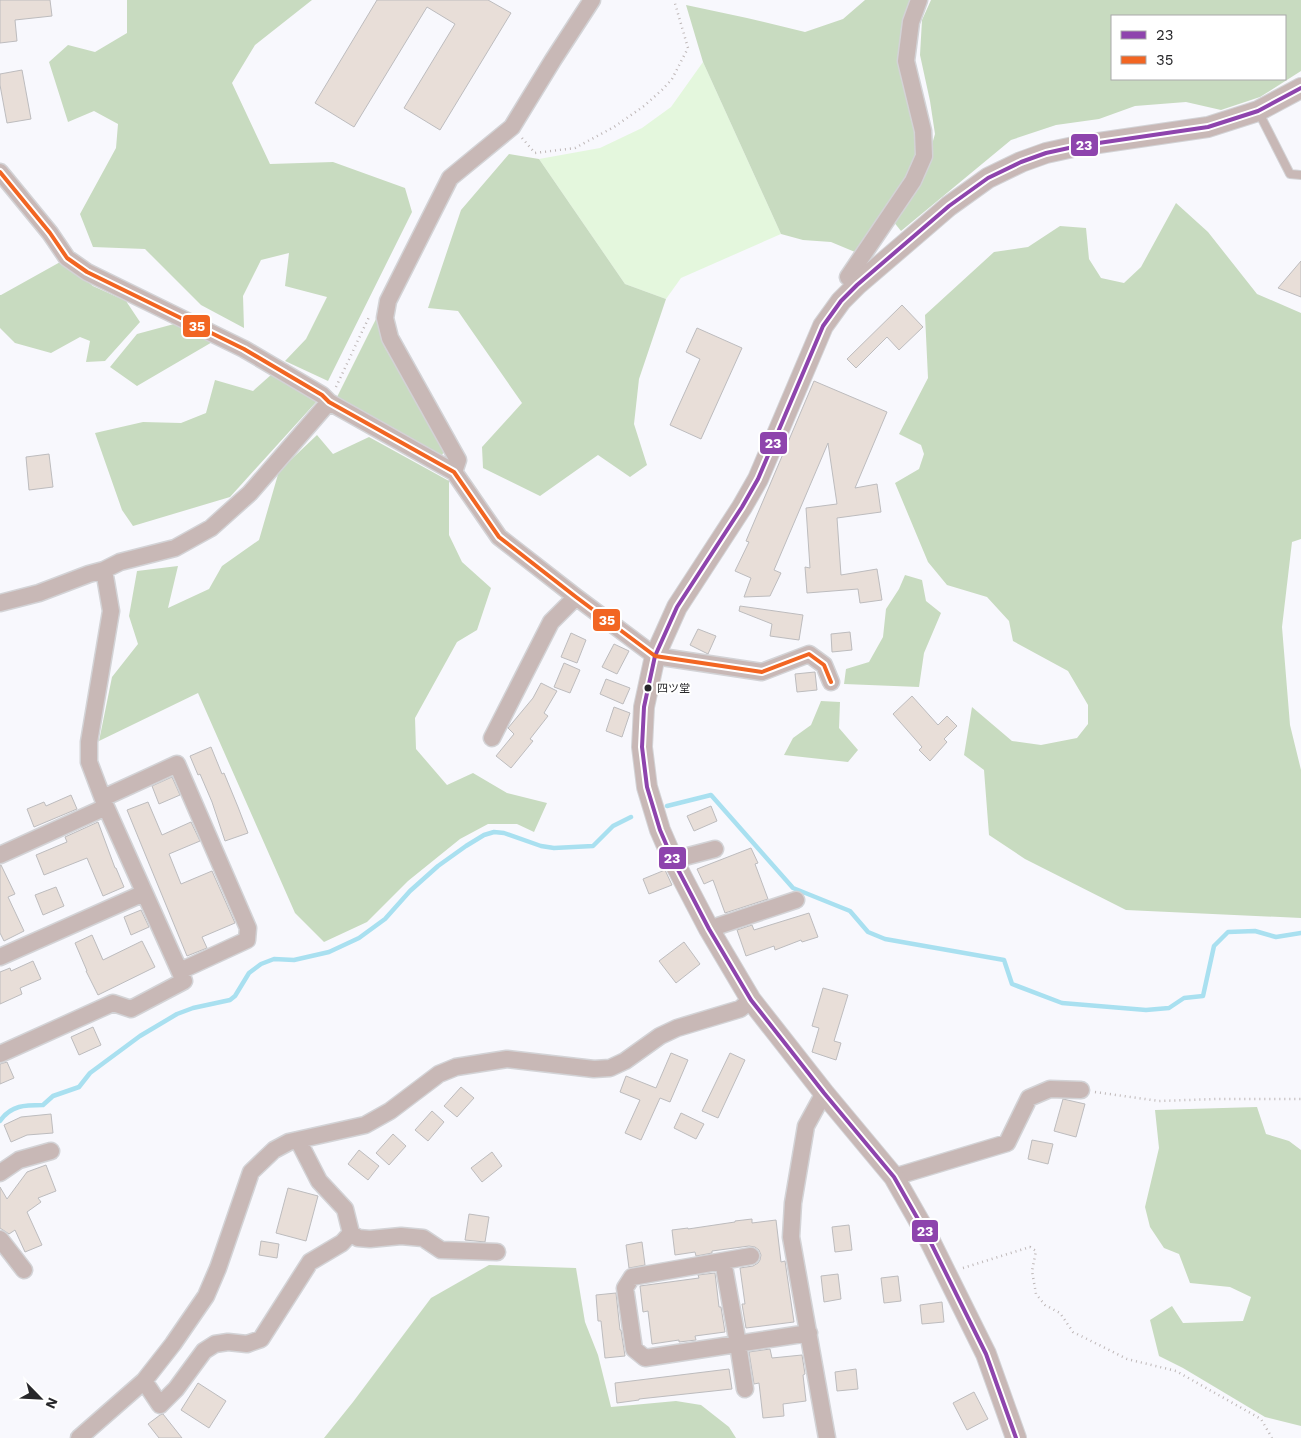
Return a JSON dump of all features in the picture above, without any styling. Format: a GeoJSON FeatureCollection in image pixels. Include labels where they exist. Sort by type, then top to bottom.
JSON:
{"type":"FeatureCollection","features":[{"type":"Feature","properties":{"kind":"street"},"geometry":{"type":"LineString","coordinates":[[454,472],[458,460],[390,338],[385,318],[388,300],[450,178],[512,128],[592,0]]}},
{"type":"Feature","properties":{"kind":"street"},"geometry":{"type":"LineString","coordinates":[[857,285],[848,277],[913,181],[924,156],[923,131],[906,61],[911,22],[920,0]]}},
{"type":"Feature","properties":{"kind":"street"},"geometry":{"type":"LineString","coordinates":[[1016,1438],[986,1354],[927,1236],[894,1176],[824,1093],[751,1000],[709,929],[660,830],[647,787],[642,747],[644,707],[655,656],[677,606],[742,507],[758,479],[823,326],[841,301],[857,285],[949,206],[988,178],[1020,162],[1078,146],[1208,127],[1258,111],[1301,88]]}},
{"type":"Feature","properties":{"kind":"street"},"geometry":{"type":"LineString","coordinates":[[0,172],[68,258],[87,272],[244,349],[322,395],[330,402],[454,472],[499,537],[655,656],[762,672],[809,654],[824,665],[831,682]]}},
{"type":"Feature","properties":{"kind":"street"},"geometry":{"type":"LineString","coordinates":[[0,603],[38,593],[104,570],[120,562],[175,548],[211,528],[250,493],[330,402]]}},
{"type":"Feature","properties":{"kind":"street"},"geometry":{"type":"LineString","coordinates":[[0,1054],[113,1003],[131,1009],[184,981],[104,802],[89,762],[89,742],[112,611],[104,570]]}},
{"type":"Feature","properties":{"kind":"street"},"geometry":{"type":"LineString","coordinates":[[492,738],[550,622],[576,597]]}},
{"type":"Feature","properties":{"kind":"street"},"geometry":{"type":"LineString","coordinates":[[0,854],[177,764],[248,928],[248,940],[180,971]]}},
{"type":"Feature","properties":{"kind":"street"},"geometry":{"type":"LineString","coordinates":[[674,860],[715,849]]}},
{"type":"Feature","properties":{"kind":"street"},"geometry":{"type":"LineString","coordinates":[[0,957],[144,894]]}},
{"type":"Feature","properties":{"kind":"street"},"geometry":{"type":"LineString","coordinates":[[709,929],[796,900]]}},
{"type":"Feature","properties":{"kind":"street"},"geometry":{"type":"LineString","coordinates":[[79,1438],[144,1381],[173,1344],[206,1296],[218,1268],[251,1172],[274,1150],[289,1142],[365,1125],[390,1111],[438,1074],[456,1067],[507,1060],[594,1069],[610,1068],[625,1062],[660,1036],[677,1028],[740,1009],[751,1000]]}},
{"type":"Feature","properties":{"kind":"street"},"geometry":{"type":"LineString","coordinates":[[894,1176],[1007,1143],[1029,1098],[1050,1089],[1081,1090]]}},
{"type":"Feature","properties":{"kind":"street"},"geometry":{"type":"LineString","coordinates":[[824,1093],[806,1126],[793,1203],[792,1237],[827,1438]]}},
{"type":"Feature","properties":{"kind":"street"},"geometry":{"type":"LineString","coordinates":[[298,1140],[319,1181],[345,1209],[351,1233],[358,1238],[401,1236],[423,1238],[441,1250],[497,1252]]}},
{"type":"Feature","properties":{"kind":"street"},"geometry":{"type":"LineString","coordinates":[[0,1173],[19,1160],[51,1151]]}},
{"type":"Feature","properties":{"kind":"street"},"geometry":{"type":"LineString","coordinates":[[144,1381],[160,1405],[176,1390],[204,1351],[215,1344],[228,1342],[247,1344],[261,1339],[310,1262],[342,1243],[351,1233]]}},
{"type":"Feature","properties":{"kind":"street"},"geometry":{"type":"LineString","coordinates":[[0,1239],[24,1270]]}},
{"type":"Feature","properties":{"kind":"street"},"geometry":{"type":"LineString","coordinates":[[751,1256],[632,1277],[625,1288],[634,1349],[645,1358],[809,1333]]}},
{"type":"Feature","properties":{"kind":"street"},"geometry":{"type":"LineString","coordinates":[[723,1261],[745,1388]]}},
{"type":"Feature","properties":{"kind":"lane"},"geometry":{"type":"LineString","coordinates":[[1258,111],[1290,174],[1301,175]]}},
{"type":"Feature","properties":{"kind":"path"},"geometry":{"type":"LineString","coordinates":[[512,128],[535,153],[575,148],[614,127],[644,106],[672,78],[688,48],[674,0]]}},
{"type":"Feature","properties":{"kind":"path"},"geometry":{"type":"LineString","coordinates":[[330,402],[336,385],[374,307],[388,300]]}},
{"type":"Feature","properties":{"kind":"path"},"geometry":{"type":"LineString","coordinates":[[1081,1090],[1160,1101],[1301,1099]]}},
{"type":"Feature","properties":{"kind":"path"},"geometry":{"type":"LineString","coordinates":[[946,1273],[1030,1247],[1036,1251],[1032,1271],[1036,1294],[1045,1305],[1060,1313],[1073,1332],[1127,1359],[1176,1371],[1260,1419],[1272,1438]]}},
{"type":"Feature","properties":{"kind":"green space"},"geometry":{"type":"Polygon","coordinates":[[[127,0],[312,0],[255,45],[232,83],[270,164],[333,162],[405,188],[412,212],[328,381],[285,361],[306,339],[327,297],[285,286],[289,253],[261,260],[243,296],[244,328],[201,305],[145,249],[93,247],[80,214],[116,148],[118,124],[94,111],[68,122],[49,62],[68,45],[95,52],[127,33],[127,0]]]}},
{"type":"Feature","properties":{"kind":"green space"},"geometry":{"type":"Polygon","coordinates":[[[865,0],[911,0],[905,21],[921,151],[908,181],[855,252],[831,242],[803,240],[781,234],[703,62],[686,5],[805,32],[843,19],[865,0]]]}},
{"type":"Feature","properties":{"kind":"green space"},"geometry":{"type":"Polygon","coordinates":[[[931,0],[1301,0],[1301,71],[1260,97],[1221,110],[1186,102],[1135,106],[1099,119],[1056,125],[1011,140],[901,231],[893,221],[924,172],[935,134],[920,55],[922,20],[931,0]]]}},
{"type":"Feature","properties":{"kind":"green space"},"geometry":{"type":"Polygon","coordinates":[[[703,62],[781,234],[681,278],[666,299],[625,284],[539,159],[600,148],[642,128],[671,107],[703,62]]]}},
{"type":"Feature","properties":{"kind":"green space"},"geometry":{"type":"Polygon","coordinates":[[[509,154],[539,159],[625,284],[666,299],[639,379],[634,424],[647,465],[630,477],[598,455],[540,496],[483,468],[482,447],[522,403],[458,311],[428,308],[461,210],[509,154]]]}},
{"type":"Feature","properties":{"kind":"green space"},"geometry":{"type":"Polygon","coordinates":[[[1176,203],[1208,232],[1257,294],[1301,313],[1301,539],[1292,542],[1282,627],[1290,725],[1301,770],[1301,918],[1126,910],[1025,859],[989,835],[984,770],[964,755],[972,707],[1012,741],[1041,745],[1077,738],[1088,724],[1088,705],[1068,671],[1013,641],[1009,621],[987,597],[947,585],[928,562],[895,483],[919,469],[924,454],[921,445],[899,434],[928,378],[925,315],[994,252],[1028,247],[1060,226],[1086,228],[1089,259],[1101,278],[1124,283],[1141,267],[1176,203]]]}},
{"type":"Feature","properties":{"kind":"green space"},"geometry":{"type":"Polygon","coordinates":[[[62,261],[93,286],[126,301],[140,322],[105,361],[86,362],[90,341],[80,337],[51,353],[15,343],[0,328],[0,295],[62,261]]]}},
{"type":"Feature","properties":{"kind":"green space"},"geometry":{"type":"Polygon","coordinates":[[[378,315],[385,348],[446,448],[441,457],[337,397],[378,315]]]}},
{"type":"Feature","properties":{"kind":"green space"},"geometry":{"type":"Polygon","coordinates":[[[174,324],[214,341],[137,386],[110,367],[137,334],[174,324]]]}},
{"type":"Feature","properties":{"kind":"green space"},"geometry":{"type":"Polygon","coordinates":[[[272,374],[318,400],[230,497],[133,526],[122,510],[95,433],[143,422],[181,423],[206,413],[215,380],[253,391],[272,374]]]}},
{"type":"Feature","properties":{"kind":"green space"},"geometry":{"type":"Polygon","coordinates":[[[317,435],[333,454],[369,437],[449,481],[449,535],[462,562],[491,588],[477,630],[457,642],[415,718],[416,749],[447,785],[473,773],[507,793],[547,803],[534,832],[517,824],[488,824],[460,839],[408,881],[367,922],[324,942],[295,913],[198,693],[99,741],[112,677],[138,644],[129,616],[137,571],[178,566],[168,608],[209,589],[222,566],[259,540],[279,471],[317,435]]]}},
{"type":"Feature","properties":{"kind":"green space"},"geometry":{"type":"Polygon","coordinates":[[[905,575],[922,580],[926,601],[941,613],[924,653],[919,687],[844,684],[846,669],[869,662],[883,637],[886,609],[899,589],[905,575]]]}},
{"type":"Feature","properties":{"kind":"green space"},"geometry":{"type":"Polygon","coordinates":[[[821,701],[840,702],[839,728],[858,750],[848,762],[784,755],[793,738],[811,725],[821,701]]]}},
{"type":"Feature","properties":{"kind":"green space"},"geometry":{"type":"Polygon","coordinates":[[[1257,1107],[1266,1134],[1289,1141],[1301,1150],[1301,1426],[1265,1417],[1183,1368],[1159,1356],[1150,1320],[1172,1306],[1183,1323],[1243,1321],[1251,1297],[1230,1287],[1190,1283],[1179,1254],[1164,1248],[1150,1227],[1145,1207],[1159,1148],[1155,1110],[1257,1107]]]}},
{"type":"Feature","properties":{"kind":"green space"},"geometry":{"type":"Polygon","coordinates":[[[489,1265],[576,1268],[585,1322],[598,1355],[611,1407],[676,1401],[701,1405],[729,1427],[736,1438],[324,1438],[431,1298],[489,1265]]]}},
{"type":"Feature","properties":{"kind":"building"},"geometry":{"type":"Polygon","coordinates":[[[0,0],[50,0],[52,16],[15,20],[17,41],[0,43],[0,0]]]}},
{"type":"Feature","properties":{"kind":"building"},"geometry":{"type":"Polygon","coordinates":[[[377,0],[488,0],[511,13],[440,130],[404,108],[455,24],[427,7],[354,127],[315,103],[377,0]]]}},
{"type":"Feature","properties":{"kind":"building"},"geometry":{"type":"Polygon","coordinates":[[[22,70],[31,119],[7,123],[0,85],[0,74],[22,70]]]}},
{"type":"Feature","properties":{"kind":"building"},"geometry":{"type":"Polygon","coordinates":[[[1301,261],[1301,297],[1278,288],[1301,261]]]}},
{"type":"Feature","properties":{"kind":"building"},"geometry":{"type":"Polygon","coordinates":[[[902,305],[923,327],[899,350],[887,337],[856,368],[847,359],[902,305]]]}},
{"type":"Feature","properties":{"kind":"building"},"geometry":{"type":"Polygon","coordinates":[[[697,328],[742,348],[701,439],[670,425],[700,359],[686,352],[697,328]]]}},
{"type":"Feature","properties":{"kind":"building"},"geometry":{"type":"Polygon","coordinates":[[[814,381],[887,412],[855,488],[877,484],[881,512],[837,518],[841,575],[877,569],[882,600],[860,603],[858,589],[807,593],[805,567],[810,568],[806,508],[837,504],[828,443],[774,570],[781,573],[770,596],[744,597],[751,578],[735,571],[749,542],[746,541],[814,381]]]}},
{"type":"Feature","properties":{"kind":"building"},"geometry":{"type":"Polygon","coordinates":[[[49,454],[53,487],[29,490],[26,457],[49,454]]]}},
{"type":"Feature","properties":{"kind":"building"},"geometry":{"type":"Polygon","coordinates":[[[740,606],[803,615],[799,640],[770,636],[772,624],[739,611],[740,606]]]}},
{"type":"Feature","properties":{"kind":"building"},"geometry":{"type":"Polygon","coordinates":[[[698,629],[716,636],[708,654],[690,645],[698,629]]]}},
{"type":"Feature","properties":{"kind":"building"},"geometry":{"type":"Polygon","coordinates":[[[850,632],[852,650],[832,652],[831,634],[850,632]]]}},
{"type":"Feature","properties":{"kind":"building"},"geometry":{"type":"Polygon","coordinates":[[[571,633],[586,640],[577,663],[561,657],[571,633]]]}},
{"type":"Feature","properties":{"kind":"building"},"geometry":{"type":"Polygon","coordinates":[[[614,644],[629,651],[617,674],[602,667],[614,644]]]}},
{"type":"Feature","properties":{"kind":"building"},"geometry":{"type":"Polygon","coordinates":[[[564,663],[580,670],[570,693],[554,687],[564,663]]]}},
{"type":"Feature","properties":{"kind":"building"},"geometry":{"type":"Polygon","coordinates":[[[815,672],[817,690],[797,692],[795,674],[815,672]]]}},
{"type":"Feature","properties":{"kind":"building"},"geometry":{"type":"Polygon","coordinates":[[[606,679],[630,688],[623,704],[600,694],[606,679]]]}},
{"type":"Feature","properties":{"kind":"building"},"geometry":{"type":"Polygon","coordinates":[[[541,683],[557,691],[544,713],[548,716],[530,739],[533,741],[511,768],[496,756],[514,734],[508,728],[533,698],[541,683]]]}},
{"type":"Feature","properties":{"kind":"building"},"geometry":{"type":"Polygon","coordinates":[[[912,696],[938,725],[947,716],[957,726],[944,739],[947,742],[930,761],[919,750],[922,747],[893,714],[912,696]]]}},
{"type":"Feature","properties":{"kind":"building"},"geometry":{"type":"Polygon","coordinates":[[[614,707],[630,713],[622,737],[606,731],[614,707]]]}},
{"type":"Feature","properties":{"kind":"building"},"geometry":{"type":"Polygon","coordinates":[[[211,747],[222,774],[224,773],[248,833],[225,841],[212,802],[190,756],[211,747]]]}},
{"type":"Feature","properties":{"kind":"building"},"geometry":{"type":"Polygon","coordinates":[[[172,777],[180,795],[159,804],[152,786],[172,777]]]}},
{"type":"Feature","properties":{"kind":"building"},"geometry":{"type":"Polygon","coordinates":[[[71,795],[77,809],[34,827],[27,809],[44,802],[46,806],[71,795]]]}},
{"type":"Feature","properties":{"kind":"building"},"geometry":{"type":"Polygon","coordinates":[[[148,802],[162,835],[191,822],[200,841],[169,854],[181,884],[212,871],[235,923],[202,937],[207,948],[187,956],[127,810],[148,802]]]}},
{"type":"Feature","properties":{"kind":"building"},"geometry":{"type":"Polygon","coordinates":[[[711,806],[717,821],[694,831],[687,816],[711,806]]]}},
{"type":"Feature","properties":{"kind":"building"},"geometry":{"type":"Polygon","coordinates":[[[98,822],[124,887],[103,896],[87,858],[44,875],[36,855],[67,842],[65,837],[98,822]]]}},
{"type":"Feature","properties":{"kind":"building"},"geometry":{"type":"Polygon","coordinates":[[[751,848],[758,863],[755,864],[768,899],[725,913],[713,880],[704,884],[697,869],[751,848]]]}},
{"type":"Feature","properties":{"kind":"building"},"geometry":{"type":"Polygon","coordinates":[[[0,865],[15,894],[8,897],[24,931],[4,941],[0,933],[0,865]]]}},
{"type":"Feature","properties":{"kind":"building"},"geometry":{"type":"Polygon","coordinates":[[[665,870],[672,885],[649,894],[643,879],[665,870]]]}},
{"type":"Feature","properties":{"kind":"building"},"geometry":{"type":"Polygon","coordinates":[[[56,887],[64,906],[43,915],[35,895],[56,887]]]}},
{"type":"Feature","properties":{"kind":"building"},"geometry":{"type":"Polygon","coordinates":[[[141,910],[149,927],[131,935],[124,917],[141,910]]]}},
{"type":"Feature","properties":{"kind":"building"},"geometry":{"type":"Polygon","coordinates":[[[809,913],[818,937],[802,942],[801,940],[775,950],[774,946],[746,956],[737,930],[752,925],[754,930],[809,913]]]}},
{"type":"Feature","properties":{"kind":"building"},"geometry":{"type":"Polygon","coordinates":[[[92,935],[103,960],[142,941],[155,967],[98,995],[75,943],[92,935]]]}},
{"type":"Feature","properties":{"kind":"building"},"geometry":{"type":"Polygon","coordinates":[[[684,942],[700,964],[676,983],[659,961],[684,942]]]}},
{"type":"Feature","properties":{"kind":"building"},"geometry":{"type":"Polygon","coordinates":[[[33,961],[41,979],[20,988],[22,994],[0,1004],[0,972],[10,968],[11,971],[33,961]]]}},
{"type":"Feature","properties":{"kind":"building"},"geometry":{"type":"Polygon","coordinates":[[[823,988],[848,995],[834,1041],[841,1043],[836,1060],[812,1052],[819,1028],[812,1026],[823,988]]]}},
{"type":"Feature","properties":{"kind":"building"},"geometry":{"type":"Polygon","coordinates":[[[93,1027],[101,1045],[79,1055],[71,1037],[93,1027]]]}},
{"type":"Feature","properties":{"kind":"building"},"geometry":{"type":"Polygon","coordinates":[[[671,1053],[688,1060],[670,1102],[660,1098],[641,1140],[625,1133],[640,1100],[620,1092],[626,1076],[656,1088],[671,1053]]]}},
{"type":"Feature","properties":{"kind":"building"},"geometry":{"type":"Polygon","coordinates":[[[730,1053],[745,1060],[718,1118],[702,1111],[730,1053]]]}},
{"type":"Feature","properties":{"kind":"building"},"geometry":{"type":"Polygon","coordinates":[[[7,1062],[14,1078],[0,1084],[0,1064],[7,1062]]]}},
{"type":"Feature","properties":{"kind":"building"},"geometry":{"type":"Polygon","coordinates":[[[461,1087],[474,1098],[457,1117],[444,1106],[461,1087]]]}},
{"type":"Feature","properties":{"kind":"building"},"geometry":{"type":"Polygon","coordinates":[[[1063,1099],[1085,1104],[1076,1137],[1054,1131],[1063,1099]]]}},
{"type":"Feature","properties":{"kind":"building"},"geometry":{"type":"Polygon","coordinates":[[[432,1111],[444,1122],[428,1141],[415,1130],[432,1111]]]}},
{"type":"Feature","properties":{"kind":"building"},"geometry":{"type":"Polygon","coordinates":[[[681,1113],[704,1124],[696,1139],[674,1128],[681,1113]]]}},
{"type":"Feature","properties":{"kind":"building"},"geometry":{"type":"Polygon","coordinates":[[[51,1114],[53,1133],[27,1135],[11,1142],[4,1125],[21,1117],[51,1114]]]}},
{"type":"Feature","properties":{"kind":"building"},"geometry":{"type":"Polygon","coordinates":[[[393,1134],[406,1146],[389,1165],[376,1153],[393,1134]]]}},
{"type":"Feature","properties":{"kind":"building"},"geometry":{"type":"Polygon","coordinates":[[[1032,1140],[1053,1144],[1048,1164],[1028,1159],[1032,1140]]]}},
{"type":"Feature","properties":{"kind":"building"},"geometry":{"type":"Polygon","coordinates":[[[359,1150],[379,1166],[368,1180],[348,1164],[359,1150]]]}},
{"type":"Feature","properties":{"kind":"building"},"geometry":{"type":"Polygon","coordinates":[[[492,1152],[502,1166],[482,1182],[471,1168],[492,1152]]]}},
{"type":"Feature","properties":{"kind":"building"},"geometry":{"type":"Polygon","coordinates":[[[46,1165],[56,1191],[38,1198],[41,1202],[27,1212],[42,1245],[25,1252],[15,1230],[9,1234],[0,1228],[0,1187],[7,1199],[27,1172],[46,1165]]]}},
{"type":"Feature","properties":{"kind":"building"},"geometry":{"type":"Polygon","coordinates":[[[288,1188],[318,1196],[306,1241],[276,1233],[288,1188]]]}},
{"type":"Feature","properties":{"kind":"building"},"geometry":{"type":"Polygon","coordinates":[[[469,1214],[489,1217],[485,1242],[465,1240],[469,1214]]]}},
{"type":"Feature","properties":{"kind":"building"},"geometry":{"type":"Polygon","coordinates":[[[752,1219],[752,1223],[776,1220],[781,1262],[785,1261],[794,1322],[746,1328],[742,1304],[745,1304],[740,1268],[753,1266],[758,1263],[761,1255],[755,1247],[749,1246],[712,1251],[712,1253],[696,1256],[695,1252],[675,1255],[672,1230],[752,1219]]]}},
{"type":"Feature","properties":{"kind":"building"},"geometry":{"type":"Polygon","coordinates":[[[849,1225],[852,1250],[835,1252],[832,1227],[849,1225]]]}},
{"type":"Feature","properties":{"kind":"building"},"geometry":{"type":"Polygon","coordinates":[[[261,1241],[279,1244],[277,1258],[259,1255],[261,1241]]]}},
{"type":"Feature","properties":{"kind":"building"},"geometry":{"type":"Polygon","coordinates":[[[642,1242],[645,1265],[629,1268],[626,1245],[642,1242]]]}},
{"type":"Feature","properties":{"kind":"building"},"geometry":{"type":"Polygon","coordinates":[[[715,1273],[719,1307],[721,1307],[725,1332],[695,1336],[696,1340],[679,1342],[679,1340],[652,1344],[648,1311],[643,1312],[640,1286],[699,1278],[698,1275],[715,1273]]]}},
{"type":"Feature","properties":{"kind":"building"},"geometry":{"type":"Polygon","coordinates":[[[838,1274],[841,1299],[824,1302],[821,1276],[838,1274]]]}},
{"type":"Feature","properties":{"kind":"building"},"geometry":{"type":"Polygon","coordinates":[[[898,1276],[901,1301],[884,1303],[881,1278],[898,1276]]]}},
{"type":"Feature","properties":{"kind":"building"},"geometry":{"type":"Polygon","coordinates":[[[616,1293],[625,1356],[605,1358],[601,1321],[598,1321],[596,1295],[616,1293]]]}},
{"type":"Feature","properties":{"kind":"building"},"geometry":{"type":"Polygon","coordinates":[[[942,1302],[944,1322],[922,1324],[920,1305],[942,1302]]]}},
{"type":"Feature","properties":{"kind":"building"},"geometry":{"type":"Polygon","coordinates":[[[770,1349],[772,1358],[802,1355],[806,1401],[783,1404],[784,1416],[763,1418],[759,1383],[754,1384],[749,1352],[770,1349]]]}},
{"type":"Feature","properties":{"kind":"building"},"geometry":{"type":"Polygon","coordinates":[[[729,1369],[732,1389],[617,1403],[615,1383],[729,1369]]]}},
{"type":"Feature","properties":{"kind":"building"},"geometry":{"type":"Polygon","coordinates":[[[856,1369],[858,1389],[837,1391],[835,1372],[856,1369]]]}},
{"type":"Feature","properties":{"kind":"building"},"geometry":{"type":"Polygon","coordinates":[[[198,1383],[226,1401],[209,1428],[181,1410],[198,1383]]]}},
{"type":"Feature","properties":{"kind":"building"},"geometry":{"type":"Polygon","coordinates":[[[974,1392],[988,1419],[967,1430],[953,1403],[974,1392]]]}},
{"type":"Feature","properties":{"kind":"building"},"geometry":{"type":"Polygon","coordinates":[[[163,1414],[182,1438],[159,1438],[148,1424],[163,1414]]]}},
{"type":"Feature","properties":{"kind":"waterway"},"geometry":{"type":"LineString","coordinates":[[667,806],[711,795],[793,888],[850,911],[868,932],[885,939],[1004,960],[1012,984],[1062,1003],[1146,1010],[1169,1008],[1184,998],[1203,996],[1214,946],[1228,932],[1255,931],[1276,937],[1301,933]]}},
{"type":"Feature","properties":{"kind":"waterway"},"geometry":{"type":"LineString","coordinates":[[0,1121],[14,1109],[24,1106],[43,1105],[53,1096],[79,1087],[90,1073],[140,1036],[177,1014],[193,1008],[230,1000],[235,996],[249,973],[261,964],[274,959],[294,960],[329,952],[359,938],[385,919],[410,891],[438,866],[484,835],[494,832],[504,833],[541,846],[554,848],[593,846],[613,826],[631,817]]}},
{"type":"Feature","properties":{"kind":"transit line","name":"23"},"geometry":{"type":"LineString","coordinates":[[1016,1438],[986,1354],[927,1235],[894,1177],[824,1093],[751,1000],[709,929],[673,860],[660,830],[647,787],[642,747],[644,707],[655,656],[677,607],[758,479],[823,326],[841,301],[857,285],[949,206],[988,178],[1021,162],[1046,153],[1078,146],[1208,127],[1258,111],[1301,88]]}},
{"type":"Feature","properties":{"kind":"transit line","name":"35"},"geometry":{"type":"LineString","coordinates":[[0,172],[50,233],[67,258],[87,272],[244,349],[322,395],[329,402],[454,472],[499,537],[655,656],[762,672],[809,654],[824,665],[831,682]]}},
{"type":"Feature","properties":{"kind":"place","name":"四ツ堂"},"geometry":{"type":"Point","coordinates":[648,688]}}]}
